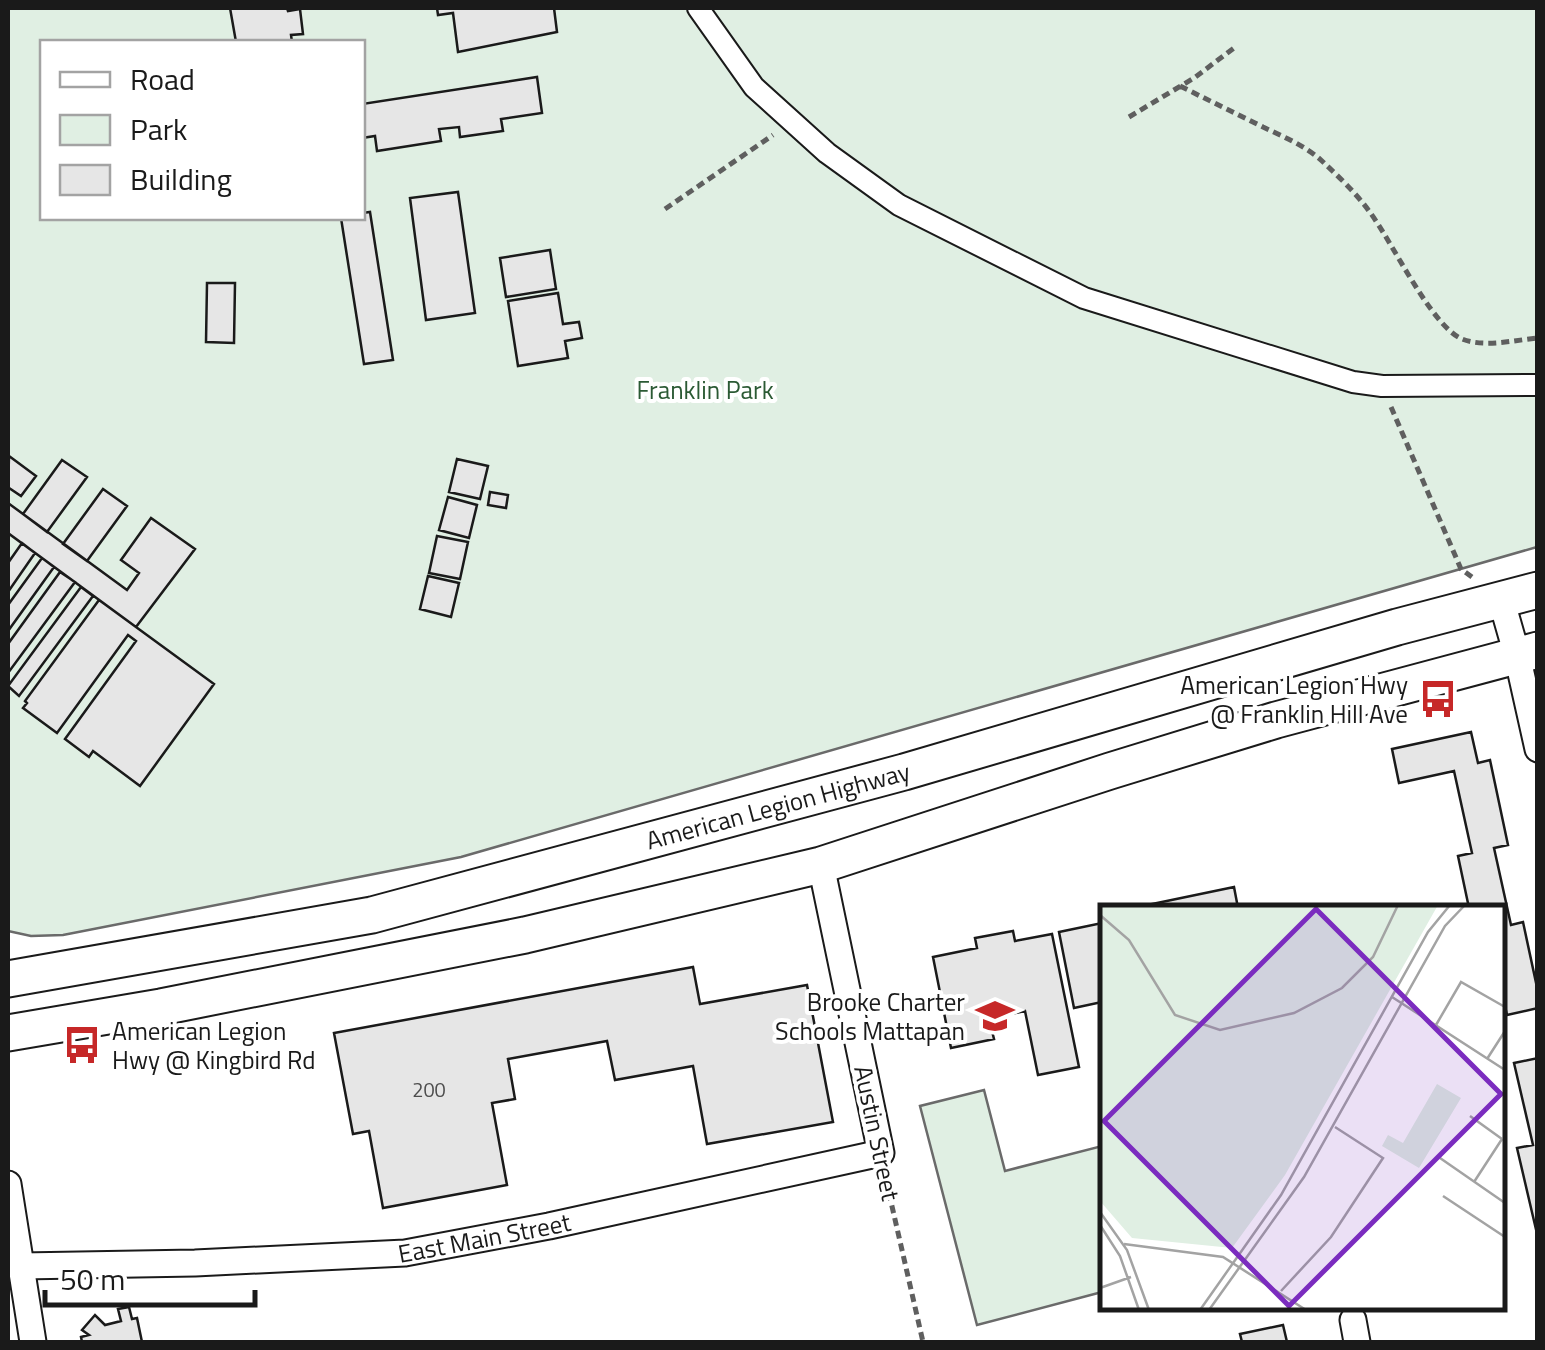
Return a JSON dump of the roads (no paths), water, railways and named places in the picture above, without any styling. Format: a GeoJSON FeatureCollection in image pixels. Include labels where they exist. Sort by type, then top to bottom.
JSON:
{"type":"FeatureCollection","features":[{"type":"Feature","properties":{"kind":"main road","name":"American Legion Highway"},"geometry":{"type":"LineString","coordinates":[[8,979],[372,915],[904,772],[1538,590]]}},
{"type":"Feature","properties":{"kind":"main road"},"geometry":{"type":"LineString","coordinates":[[8,1033],[525,934],[820,865],[1257,726],[1527,653]]}},
{"type":"Feature","properties":{"kind":"street"},"geometry":{"type":"LineString","coordinates":[[698,8],[754,87],[828,153],[898,205],[1084,298],[1353,382],[1382,386],[1538,386]]}},
{"type":"Feature","properties":{"kind":"street"},"geometry":{"type":"LineString","coordinates":[[1501,599],[1527,653],[1538,749]]}},
{"type":"Feature","properties":{"kind":"street","name":"Austin Street"},"geometry":{"type":"LineString","coordinates":[[820,865],[880,1153]]}},
{"type":"Feature","properties":{"kind":"street","name":"East Main Street"},"geometry":{"type":"LineString","coordinates":[[20,1266],[405,1253],[549,1226],[880,1153]]}},
{"type":"Feature","properties":{"kind":"street"},"geometry":{"type":"LineString","coordinates":[[8,1184],[33,1342]]}},
{"type":"Feature","properties":{"kind":"place","name":"American Legion Hwy @ Franklin Hill Ave"},"geometry":{"type":"Point","coordinates":[1438,699]}},
{"type":"Feature","properties":{"kind":"place","name":"Brooke Charter Schools Mattapan"},"geometry":{"type":"Point","coordinates":[995,1016]}},
{"type":"Feature","properties":{"kind":"place","name":"American Legion Hwy @ Kingbird Rd"},"geometry":{"type":"Point","coordinates":[82,1045]}},
{"type":"Feature","properties":{"kind":"park label","name":"Franklin Park"},"geometry":{"type":"Point","coordinates":[705,390]}}]}
